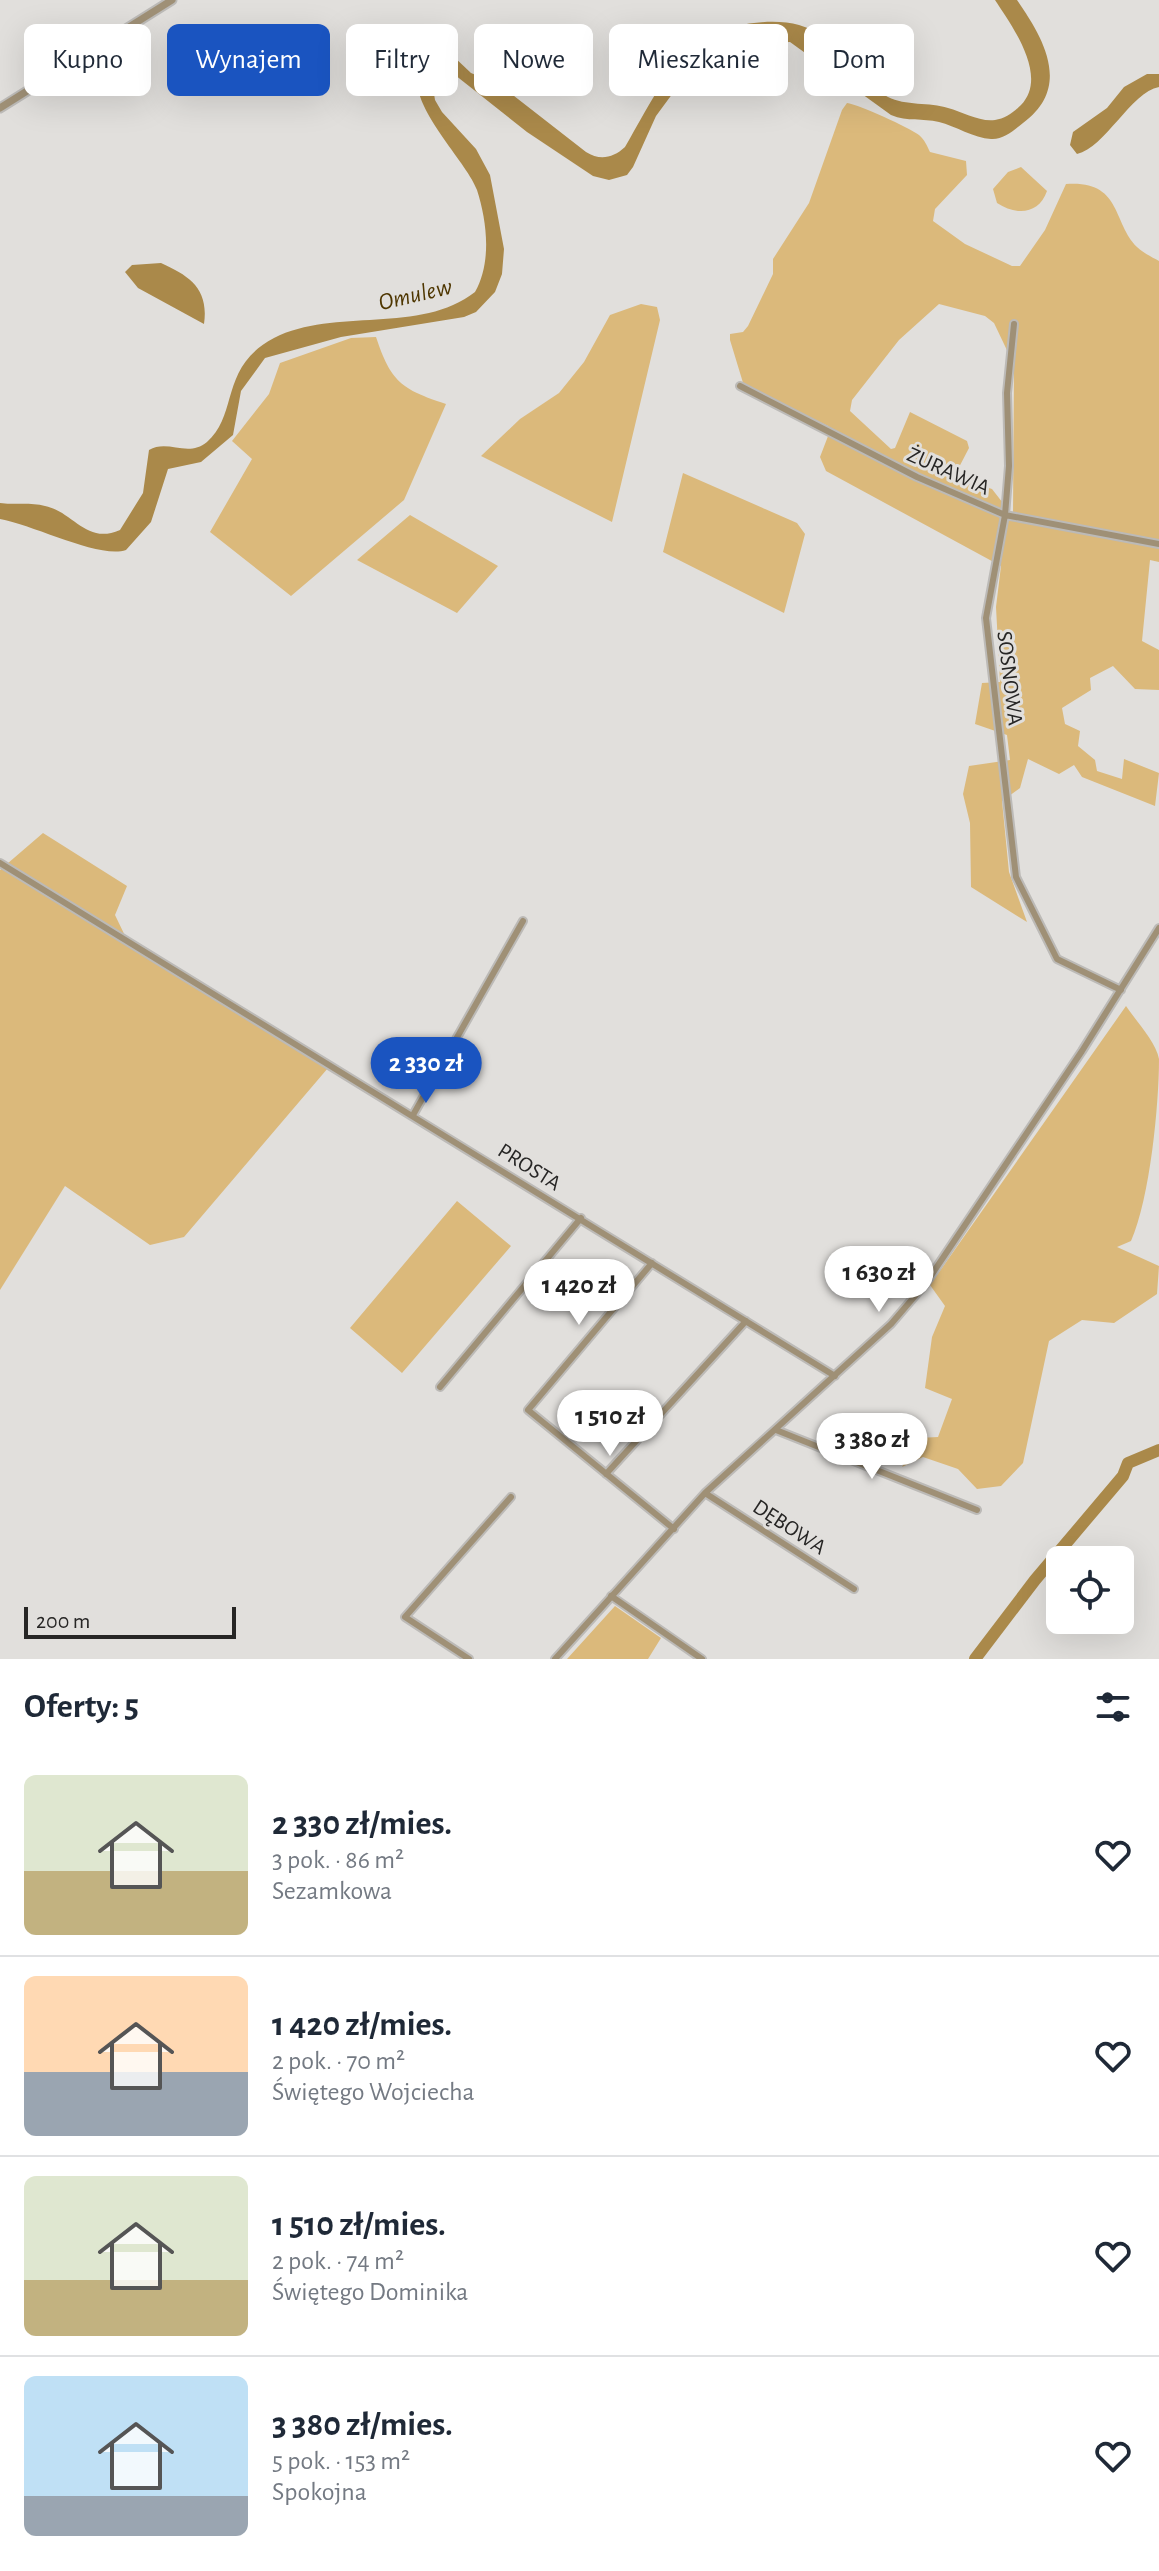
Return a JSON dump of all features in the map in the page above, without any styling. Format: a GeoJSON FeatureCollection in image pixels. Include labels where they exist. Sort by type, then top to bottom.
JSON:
{"type":"FeatureCollection","features":[{"type":"Feature","properties":{"kind":"street"},"geometry":{"type":"LineString","coordinates":[[0,108],[172,0]]}},
{"type":"Feature","properties":{"kind":"street","name":"SOSNOWA"},"geometry":{"type":"LineString","coordinates":[[1014,324],[1007,393],[1009,466],[1005,515],[986,618],[1016,877],[1057,959],[1121,990]]}},
{"type":"Feature","properties":{"kind":"street","name":"ŻURAWIA"},"geometry":{"type":"LineString","coordinates":[[740,386],[917,477],[1005,515],[1159,544]]}},
{"type":"Feature","properties":{"kind":"street","name":"PROSTA"},"geometry":{"type":"LineString","coordinates":[[1,862],[835,1376]]}},
{"type":"Feature","properties":{"kind":"street"},"geometry":{"type":"LineString","coordinates":[[413,1115],[523,921]]}},
{"type":"Feature","properties":{"kind":"street"},"geometry":{"type":"LineString","coordinates":[[555,1659],[705,1493],[891,1324],[926,1283],[1159,928]]}},
{"type":"Feature","properties":{"kind":"street"},"geometry":{"type":"LineString","coordinates":[[440,1387],[581,1218]]}},
{"type":"Feature","properties":{"kind":"street"},"geometry":{"type":"LineString","coordinates":[[652,1263],[528,1410],[674,1529]]}},
{"type":"Feature","properties":{"kind":"street"},"geometry":{"type":"LineString","coordinates":[[606,1474],[746,1321]]}},
{"type":"Feature","properties":{"kind":"street"},"geometry":{"type":"LineString","coordinates":[[776,1430],[977,1510]]}},
{"type":"Feature","properties":{"kind":"street","name":"DĘBOWA"},"geometry":{"type":"LineString","coordinates":[[705,1493],[854,1589]]}},
{"type":"Feature","properties":{"kind":"street"},"geometry":{"type":"LineString","coordinates":[[469,1659],[405,1617],[511,1497]]}},
{"type":"Feature","properties":{"kind":"street"},"geometry":{"type":"LineString","coordinates":[[611,1596],[702,1659]]}},
{"type":"Feature","properties":{"kind":"shaded area"},"geometry":{"type":"Polygon","coordinates":[[[995,0],[1017,0],[1044,47],[1050,79],[1047,94],[1038,109],[1004,136],[985,138],[939,122],[891,115],[865,96],[886,96],[910,103],[941,106],[983,120],[995,120],[1012,113],[1029,93],[1031,80],[1025,51],[995,0]]]}},
{"type":"Feature","properties":{"kind":"shaded area"},"geometry":{"type":"Polygon","coordinates":[[[782,22],[804,27],[804,52],[788,42],[788,24],[750,24],[782,22]]]}},
{"type":"Feature","properties":{"kind":"shaded area"},"geometry":{"type":"Polygon","coordinates":[[[458,61],[474,74],[474,90],[458,77],[458,61]]]}},
{"type":"Feature","properties":{"kind":"shaded area"},"geometry":{"type":"Polygon","coordinates":[[[1147,74],[1159,74],[1159,87],[1138,99],[1098,142],[1077,154],[1070,145],[1073,132],[1107,108],[1124,87],[1147,74]]]}},
{"type":"Feature","properties":{"kind":"shaded area"},"geometry":{"type":"Polygon","coordinates":[[[434,96],[442,112],[476,149],[490,175],[504,249],[502,274],[495,292],[476,312],[464,317],[341,337],[265,358],[241,391],[233,435],[201,462],[168,469],[151,522],[126,550],[100,550],[83,546],[0,519],[0,503],[34,504],[55,509],[89,531],[108,534],[120,530],[143,493],[149,450],[163,446],[193,448],[207,442],[217,431],[237,376],[245,363],[274,338],[323,324],[429,313],[453,305],[475,292],[486,255],[485,228],[477,190],[420,97],[434,96]]]}},
{"type":"Feature","properties":{"kind":"shaded area"},"geometry":{"type":"Polygon","coordinates":[[[482,96],[514,96],[596,157],[616,154],[625,147],[654,96],[671,96],[656,116],[633,167],[627,175],[609,180],[593,176],[527,132],[482,96]]]}},
{"type":"Feature","properties":{"kind":"shaded area"},"geometry":{"type":"Polygon","coordinates":[[[847,103],[853,104],[919,135],[930,152],[966,161],[967,175],[935,209],[933,221],[965,244],[1012,266],[1020,266],[1045,230],[1066,184],[1084,185],[1106,196],[1137,247],[1159,261],[1159,562],[1150,560],[1142,641],[1159,650],[1159,690],[1135,689],[1113,666],[1090,678],[1091,690],[1062,708],[1065,724],[1080,731],[1078,746],[1095,760],[1097,771],[1122,779],[1124,759],[1159,773],[1155,806],[1082,777],[1074,765],[1059,774],[1028,759],[1020,788],[1002,801],[1009,872],[1027,922],[971,887],[970,823],[963,794],[969,766],[1010,760],[1007,735],[975,724],[982,683],[1000,682],[996,607],[1001,566],[826,471],[820,457],[830,431],[828,426],[744,386],[730,340],[730,334],[743,332],[748,326],[773,274],[773,259],[809,203],[847,103]],[[939,304],[899,340],[852,400],[850,411],[891,449],[895,448],[910,412],[967,441],[969,448],[956,473],[959,478],[992,489],[1013,516],[1014,365],[994,323],[985,316],[939,304]]]}},
{"type":"Feature","properties":{"kind":"shaded area"},"geometry":{"type":"Polygon","coordinates":[[[1021,167],[1047,191],[1039,204],[1020,211],[997,203],[993,189],[1008,172],[1021,167]]]}},
{"type":"Feature","properties":{"kind":"shaded area"},"geometry":{"type":"Polygon","coordinates":[[[161,263],[181,273],[195,285],[203,302],[204,324],[138,288],[125,272],[132,265],[161,263]]]}},
{"type":"Feature","properties":{"kind":"shaded area"},"geometry":{"type":"Polygon","coordinates":[[[641,304],[657,307],[660,320],[612,522],[481,456],[520,419],[559,393],[584,362],[610,315],[641,304]]]}},
{"type":"Feature","properties":{"kind":"shaded area"},"geometry":{"type":"Polygon","coordinates":[[[376,337],[387,364],[400,382],[418,394],[446,404],[404,500],[291,596],[210,532],[252,459],[232,441],[269,394],[280,363],[351,338],[376,337]]]}},
{"type":"Feature","properties":{"kind":"shaded area"},"geometry":{"type":"Polygon","coordinates":[[[683,473],[797,523],[805,534],[784,613],[663,552],[683,473]]]}},
{"type":"Feature","properties":{"kind":"shaded area"},"geometry":{"type":"Polygon","coordinates":[[[410,515],[498,566],[457,613],[357,560],[410,515]]]}},
{"type":"Feature","properties":{"kind":"shaded area"},"geometry":{"type":"Polygon","coordinates":[[[43,833],[127,886],[115,915],[129,944],[328,1068],[184,1237],[150,1245],[65,1186],[0,1290],[0,870],[43,833]]]}},
{"type":"Feature","properties":{"kind":"shaded area"},"geometry":{"type":"Polygon","coordinates":[[[1126,1006],[1157,1052],[1159,1078],[1152,1151],[1138,1223],[1131,1241],[1117,1247],[1159,1266],[1157,1294],[1114,1323],[1082,1320],[1049,1341],[1023,1463],[1001,1486],[977,1489],[958,1469],[923,1457],[902,1467],[918,1438],[938,1437],[952,1399],[925,1388],[932,1337],[945,1306],[930,1285],[1126,1006]]]}},
{"type":"Feature","properties":{"kind":"shaded area"},"geometry":{"type":"Polygon","coordinates":[[[457,1201],[511,1246],[402,1373],[350,1328],[457,1201]]]}},
{"type":"Feature","properties":{"kind":"shaded area"},"geometry":{"type":"Polygon","coordinates":[[[615,1606],[661,1638],[648,1659],[567,1659],[615,1606]]]}},
{"type":"Feature","properties":{"kind":"waterway"},"geometry":{"type":"LineString","coordinates":[[975,1659],[1035,1580],[1123,1476],[1128,1463],[1159,1450]]}},
{"type":"Feature","properties":{"kind":"water label","name":"Omulew"},"geometry":{"type":"Point","coordinates":[415,294]}}]}
